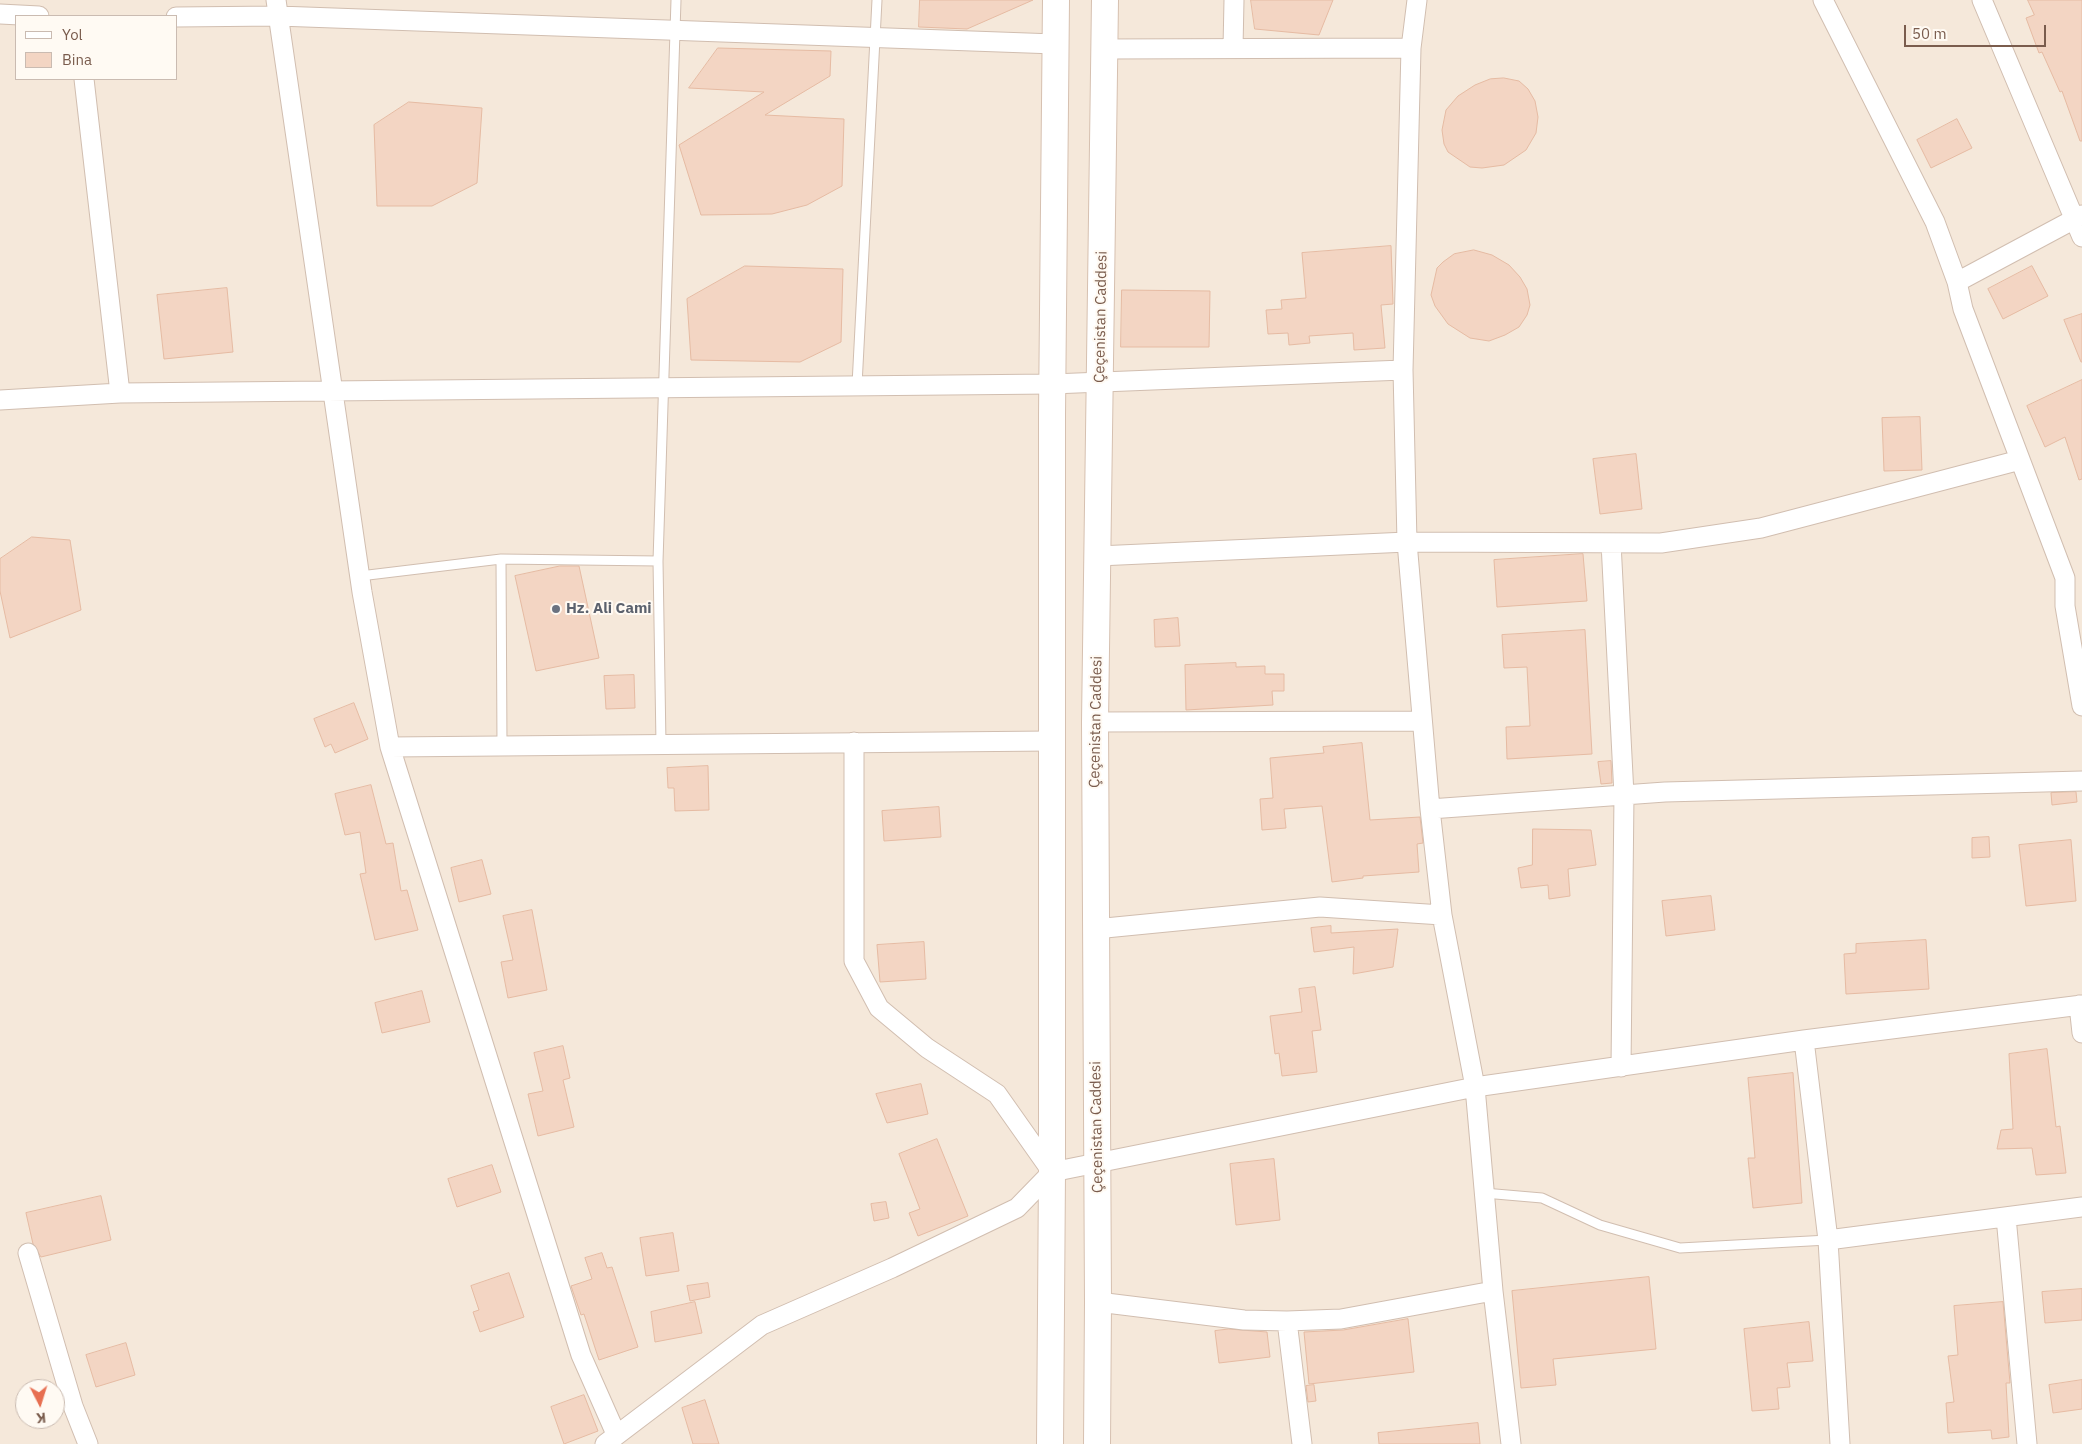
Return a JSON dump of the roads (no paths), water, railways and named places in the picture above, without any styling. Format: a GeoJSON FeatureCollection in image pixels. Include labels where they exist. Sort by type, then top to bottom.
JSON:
{"type":"FeatureCollection","features":[{"type":"Feature","properties":{"kind":"main road"},"geometry":{"type":"LineString","coordinates":[[1050,1444],[1052,384],[1056,0]]}},
{"type":"Feature","properties":{"kind":"main road","name":"Çeçenistan Caddesi"},"geometry":{"type":"LineString","coordinates":[[1097,1444],[1095,722],[1105,0]]}},
{"type":"Feature","properties":{"kind":"street"},"geometry":{"type":"LineString","coordinates":[[1233,48],[1234,0]]}},
{"type":"Feature","properties":{"kind":"street"},"geometry":{"type":"LineString","coordinates":[[1416,0],[1411,48],[1403,370],[1407,542],[1421,721],[1442,915],[1475,1087],[1493,1290],[1511,1444]]}},
{"type":"Feature","properties":{"kind":"street"},"geometry":{"type":"LineString","coordinates":[[1823,0],[1935,222],[1957,282],[1963,309],[2020,460],[2073,575],[2065,606],[2082,706]]}},
{"type":"Feature","properties":{"kind":"street"},"geometry":{"type":"LineString","coordinates":[[1982,0],[2078,217],[2082,237]]}},
{"type":"Feature","properties":{"kind":"street"},"geometry":{"type":"LineString","coordinates":[[277,8],[360,576],[390,747],[581,1355],[611,1439],[762,1325],[892,1268],[1017,1208],[1052,1172],[1097,1161],[1151,1153],[1475,1087],[1804,1040],[2081,1005],[2082,1033]]}},
{"type":"Feature","properties":{"kind":"street"},"geometry":{"type":"LineString","coordinates":[[178,17],[277,8],[676,30],[1056,44]]}},
{"type":"Feature","properties":{"kind":"street"},"geometry":{"type":"LineString","coordinates":[[0,14],[20,15]]}},
{"type":"Feature","properties":{"kind":"street"},"geometry":{"type":"LineString","coordinates":[[1105,49],[1411,48]]}},
{"type":"Feature","properties":{"kind":"street"},"geometry":{"type":"LineString","coordinates":[[84,80],[120,394]]}},
{"type":"Feature","properties":{"kind":"street"},"geometry":{"type":"LineString","coordinates":[[1957,282],[2078,217]]}},
{"type":"Feature","properties":{"kind":"street"},"geometry":{"type":"LineString","coordinates":[[0,400],[120,394],[334,390],[1052,384],[1403,370]]}},
{"type":"Feature","properties":{"kind":"street"},"geometry":{"type":"LineString","coordinates":[[1098,556],[1407,542],[1661,543],[1761,528],[2020,460]]}},
{"type":"Feature","properties":{"kind":"street"},"geometry":{"type":"LineString","coordinates":[[1611,543],[1624,796],[1621,1067]]}},
{"type":"Feature","properties":{"kind":"street"},"geometry":{"type":"LineString","coordinates":[[1095,722],[1421,721]]}},
{"type":"Feature","properties":{"kind":"street"},"geometry":{"type":"LineString","coordinates":[[390,747],[1051,741]]}},
{"type":"Feature","properties":{"kind":"street"},"geometry":{"type":"LineString","coordinates":[[854,742],[854,961],[879,1008],[927,1048],[997,1094],[1052,1172]]}},
{"type":"Feature","properties":{"kind":"street"},"geometry":{"type":"LineString","coordinates":[[1430,809],[1675,792],[2082,781]]}},
{"type":"Feature","properties":{"kind":"street"},"geometry":{"type":"LineString","coordinates":[[1095,929],[1320,907],[1442,915]]}},
{"type":"Feature","properties":{"kind":"street"},"geometry":{"type":"LineString","coordinates":[[1804,1040],[1828,1240],[1840,1444]]}},
{"type":"Feature","properties":{"kind":"street"},"geometry":{"type":"LineString","coordinates":[[1828,1240],[2082,1207]]}},
{"type":"Feature","properties":{"kind":"street"},"geometry":{"type":"LineString","coordinates":[[2006,1217],[2027,1444]]}},
{"type":"Feature","properties":{"kind":"street"},"geometry":{"type":"LineString","coordinates":[[28,1253],[73,1406],[88,1444]]}},
{"type":"Feature","properties":{"kind":"street"},"geometry":{"type":"LineString","coordinates":[[1098,1302],[1244,1320],[1287,1321],[1341,1318],[1493,1290]]}},
{"type":"Feature","properties":{"kind":"street"},"geometry":{"type":"LineString","coordinates":[[1287,1321],[1302,1444]]}},
{"type":"Feature","properties":{"kind":"lane"},"geometry":{"type":"LineString","coordinates":[[661,744],[658,561],[676,0]]}},
{"type":"Feature","properties":{"kind":"lane"},"geometry":{"type":"LineString","coordinates":[[857,385],[877,37],[877,0]]}},
{"type":"Feature","properties":{"kind":"lane"},"geometry":{"type":"LineString","coordinates":[[360,576],[501,560],[658,561]]}},
{"type":"Feature","properties":{"kind":"lane"},"geometry":{"type":"LineString","coordinates":[[501,560],[502,746]]}},
{"type":"Feature","properties":{"kind":"lane"},"geometry":{"type":"LineString","coordinates":[[1484,1193],[1542,1198],[1600,1226],[1680,1248],[1828,1240]]}},
{"type":"Feature","properties":{"kind":"place","name":"Hz. Ali Cami"},"geometry":{"type":"Point","coordinates":[556,609]}}]}
